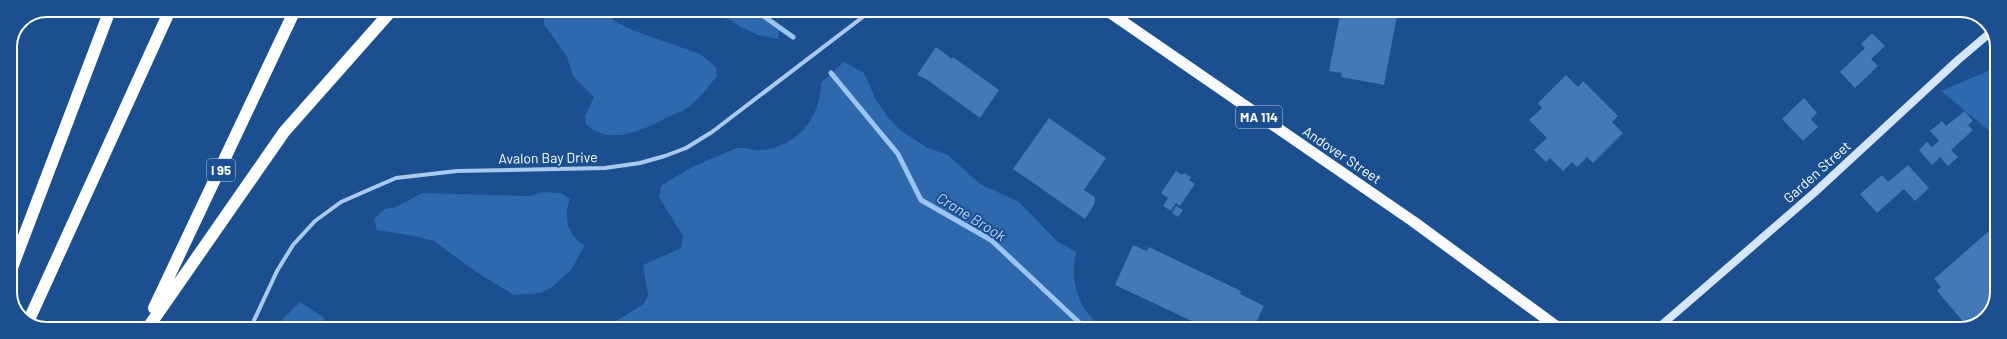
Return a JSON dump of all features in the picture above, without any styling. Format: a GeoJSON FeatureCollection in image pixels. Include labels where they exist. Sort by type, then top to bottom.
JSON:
{"type":"FeatureCollection","features":[{"type":"Feature","properties":{"kind":"highway"},"geometry":{"type":"LineString","coordinates":[[17,255],[107,17]]}},
{"type":"Feature","properties":{"kind":"highway"},"geometry":{"type":"LineString","coordinates":[[30,317],[167,17]]}},
{"type":"Feature","properties":{"kind":"highway","name":"I 95"},"geometry":{"type":"LineString","coordinates":[[149,322],[292,17]]}},
{"type":"Feature","properties":{"kind":"highway"},"geometry":{"type":"LineString","coordinates":[[151,322],[284,132],[386,17]]}},
{"type":"Feature","properties":{"kind":"highway","name":"Andover Street"},"geometry":{"type":"LineString","coordinates":[[1116,17],[1420,227],[1550,322]]}},
{"type":"Feature","properties":{"kind":"main road","name":"Garden Street"},"geometry":{"type":"LineString","coordinates":[[1665,322],[1814,193],[1958,60],[1987,35]]}},
{"type":"Feature","properties":{"kind":"street","name":"Avalon Bay Drive"},"geometry":{"type":"LineString","coordinates":[[253,322],[277,271],[293,245],[315,221],[341,202],[396,178],[458,171],[605,168],[640,163],[665,156],[686,148],[712,132],[863,17]]}},
{"type":"Feature","properties":{"kind":"shaded area"},"geometry":{"type":"Polygon","coordinates":[[[544,17],[611,17],[614,21],[632,30],[700,54],[716,67],[717,76],[701,96],[688,108],[648,127],[626,134],[615,135],[595,131],[586,124],[585,116],[594,97],[573,76],[567,57],[544,24],[544,17]]]}},
{"type":"Feature","properties":{"kind":"shaded area"},"geometry":{"type":"Polygon","coordinates":[[[721,17],[763,17],[779,30],[778,39],[758,35],[739,26],[731,20],[721,17]]]}},
{"type":"Feature","properties":{"kind":"shaded area"},"geometry":{"type":"Polygon","coordinates":[[[844,62],[864,73],[876,100],[887,116],[901,131],[926,147],[948,155],[980,184],[1019,202],[1058,242],[1076,252],[1074,263],[1075,285],[1083,305],[1096,322],[614,322],[644,304],[648,295],[643,265],[681,248],[683,236],[659,197],[661,186],[690,169],[734,149],[741,148],[762,150],[775,148],[786,143],[805,128],[812,118],[820,96],[821,83],[844,62]]]}},
{"type":"Feature","properties":{"kind":"shaded area"},"geometry":{"type":"Polygon","coordinates":[[[1990,70],[1990,131],[1941,91],[1990,70]]]}},
{"type":"Feature","properties":{"kind":"shaded area"},"geometry":{"type":"Polygon","coordinates":[[[542,192],[561,193],[570,199],[567,212],[568,225],[570,231],[578,241],[584,245],[584,247],[570,271],[552,287],[541,293],[514,295],[476,272],[434,241],[377,230],[374,219],[385,209],[396,207],[422,193],[530,196],[542,192]]]}},
{"type":"Feature","properties":{"kind":"shaded area"},"geometry":{"type":"Polygon","coordinates":[[[300,302],[323,317],[326,322],[280,322],[300,302]]]}},
{"type":"Feature","properties":{"kind":"building"},"geometry":{"type":"Polygon","coordinates":[[[1340,17],[1397,17],[1384,85],[1341,77],[1342,73],[1329,71],[1340,17]]]}},
{"type":"Feature","properties":{"kind":"building"},"geometry":{"type":"Polygon","coordinates":[[[1872,33],[1885,46],[1871,59],[1878,66],[1855,88],[1840,72],[1865,48],[1861,44],[1872,33]]]}},
{"type":"Feature","properties":{"kind":"building"},"geometry":{"type":"Polygon","coordinates":[[[936,47],[952,59],[953,57],[999,90],[980,118],[926,79],[917,75],[936,47]]]}},
{"type":"Feature","properties":{"kind":"building"},"geometry":{"type":"Polygon","coordinates":[[[1566,75],[1578,87],[1583,81],[1618,116],[1612,122],[1623,133],[1593,163],[1587,157],[1577,167],[1572,162],[1563,171],[1550,158],[1546,162],[1534,150],[1547,138],[1529,120],[1542,108],[1538,103],[1566,75]]]}},
{"type":"Feature","properties":{"kind":"building"},"geometry":{"type":"Polygon","coordinates":[[[1804,98],[1817,113],[1811,119],[1818,127],[1803,141],[1782,119],[1804,98]]]}},
{"type":"Feature","properties":{"kind":"building"},"geometry":{"type":"Polygon","coordinates":[[[1965,111],[1973,121],[1968,125],[1973,130],[1951,150],[1958,157],[1948,166],[1940,157],[1932,165],[1919,150],[1927,142],[1932,147],[1939,141],[1930,131],[1942,121],[1946,126],[1965,111]]]}},
{"type":"Feature","properties":{"kind":"building"},"geometry":{"type":"Polygon","coordinates":[[[1049,118],[1106,158],[1084,190],[1095,197],[1094,205],[1085,219],[1013,169],[1049,118]]]}},
{"type":"Feature","properties":{"kind":"building"},"geometry":{"type":"Polygon","coordinates":[[[1908,165],[1929,188],[1915,201],[1904,189],[1877,213],[1860,194],[1882,175],[1888,182],[1908,165]]]}},
{"type":"Feature","properties":{"kind":"building"},"geometry":{"type":"Polygon","coordinates":[[[1176,171],[1182,175],[1184,173],[1191,177],[1189,180],[1195,184],[1180,206],[1176,203],[1171,211],[1163,206],[1168,198],[1161,193],[1176,171]]]}},
{"type":"Feature","properties":{"kind":"building"},"geometry":{"type":"Polygon","coordinates":[[[1176,206],[1183,210],[1178,217],[1172,213],[1176,206]]]}},
{"type":"Feature","properties":{"kind":"building"},"geometry":{"type":"Polygon","coordinates":[[[1990,230],[1990,295],[1987,305],[1980,314],[1971,320],[1963,321],[1937,291],[1941,287],[1934,279],[1990,230]]]}},
{"type":"Feature","properties":{"kind":"building"},"geometry":{"type":"Polygon","coordinates":[[[1133,245],[1147,251],[1149,247],[1241,291],[1240,294],[1264,306],[1256,322],[1194,322],[1115,285],[1133,245]]]}},
{"type":"Feature","properties":{"kind":"waterway","name":"Crane Brook"},"geometry":{"type":"LineString","coordinates":[[765,17],[793,37]]}},
{"type":"Feature","properties":{"kind":"waterway","name":"Crane Brook"},"geometry":{"type":"LineString","coordinates":[[831,73],[898,154],[921,200],[991,240],[1079,322]]}}]}
